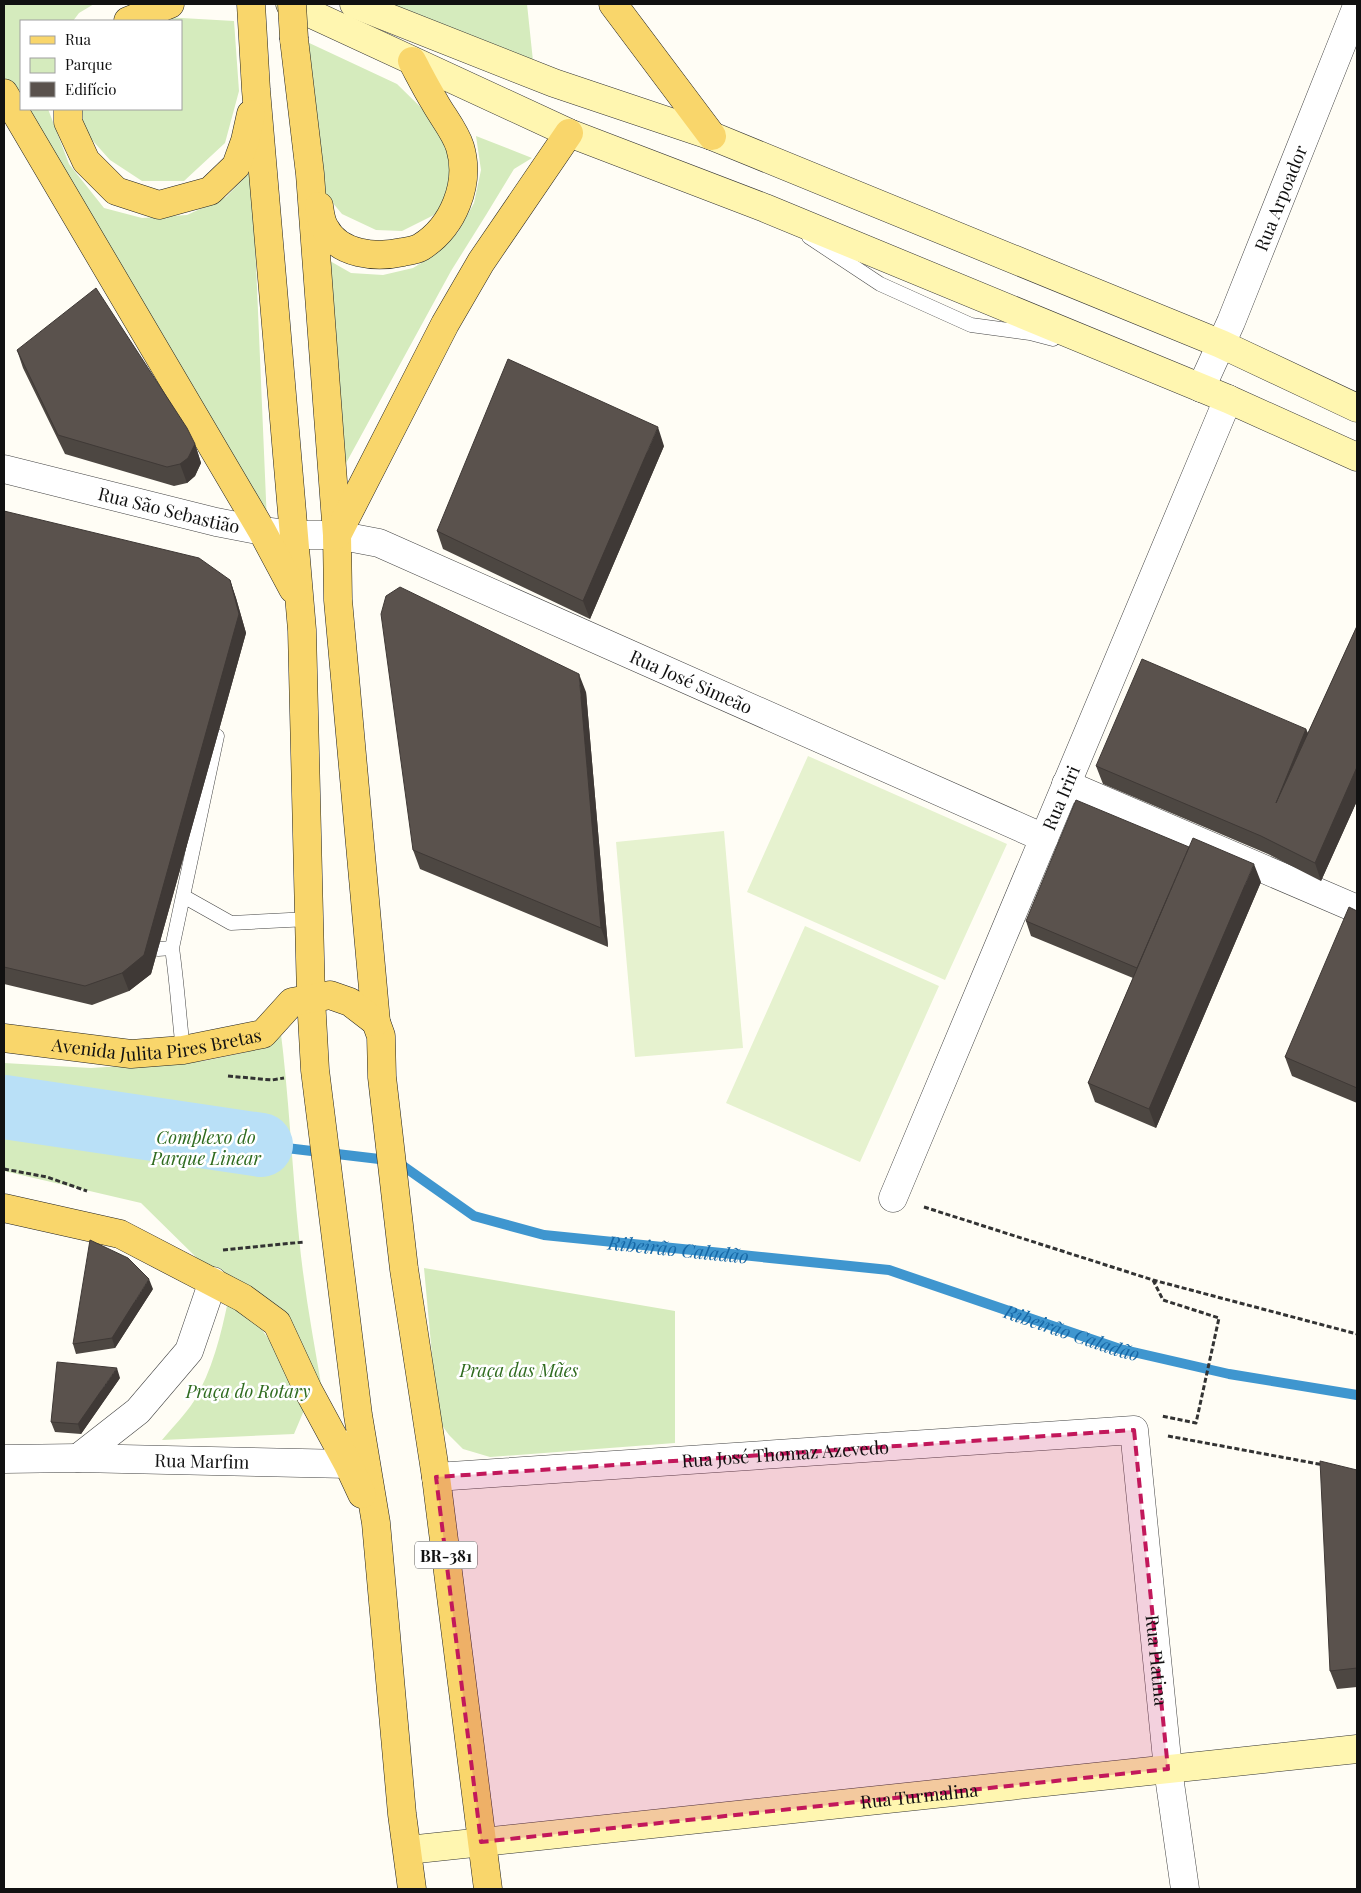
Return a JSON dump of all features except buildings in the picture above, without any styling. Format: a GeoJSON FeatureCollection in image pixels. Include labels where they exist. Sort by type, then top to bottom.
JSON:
{"type":"FeatureCollection","features":[{"type":"Feature","properties":{"kind":"main road"},"geometry":{"type":"LineString","coordinates":[[130,20],[170,4]]}},
{"type":"Feature","properties":{"kind":"main road"},"geometry":{"type":"LineString","coordinates":[[251,4],[256,90],[304,665],[309,919],[301,1000],[315,1070],[358,1414],[376,1523],[402,1814],[412,1889]]}},
{"type":"Feature","properties":{"kind":"main road"},"geometry":{"type":"LineString","coordinates":[[291,4],[310,174],[337,534],[338,600],[376,1022]]}},
{"type":"Feature","properties":{"kind":"main road"},"geometry":{"type":"LineString","coordinates":[[291,4],[569,133],[765,208],[1228,399],[1357,457]]}},
{"type":"Feature","properties":{"kind":"main road"},"geometry":{"type":"LineString","coordinates":[[354,4],[554,82],[712,136],[1221,344],[1357,408]]}},
{"type":"Feature","properties":{"kind":"main road"},"geometry":{"type":"LineString","coordinates":[[613,4],[712,136]]}},
{"type":"Feature","properties":{"kind":"main road"},"geometry":{"type":"LineString","coordinates":[[310,174],[325,228],[340,246],[368,255],[396,254],[419,248],[433,238],[450,218],[463,178],[463,163],[460,146],[412,61]]}},
{"type":"Feature","properties":{"kind":"main road"},"geometry":{"type":"LineString","coordinates":[[68,110],[68,122],[86,161],[116,190],[159,205],[210,191],[236,166],[245,141],[256,90]]}},
{"type":"Feature","properties":{"kind":"main road"},"geometry":{"type":"LineString","coordinates":[[4,93],[262,531],[281,564],[298,600]]}},
{"type":"Feature","properties":{"kind":"main road"},"geometry":{"type":"LineString","coordinates":[[337,534],[445,324],[481,262],[569,133]]}},
{"type":"Feature","properties":{"kind":"main road"},"geometry":{"type":"LineString","coordinates":[[301,1000],[330,995],[350,1002],[376,1022]]}},
{"type":"Feature","properties":{"kind":"main road","name":"Avenida Julita Pires Bretas"},"geometry":{"type":"LineString","coordinates":[[4,1038],[131,1054],[183,1050],[262,1034],[301,1000]]}},
{"type":"Feature","properties":{"kind":"main road","name":"BR-381"},"geometry":{"type":"LineString","coordinates":[[376,1022],[381,1036],[382,1077],[404,1269],[436,1477],[488,1889]]}},
{"type":"Feature","properties":{"kind":"main road"},"geometry":{"type":"LineString","coordinates":[[4,1208],[120,1234],[243,1298],[277,1323],[308,1390],[348,1464],[376,1523]]}},
{"type":"Feature","properties":{"kind":"main road","name":"Rua Turmalina"},"geometry":{"type":"LineString","coordinates":[[408,1850],[1357,1749]]}},
{"type":"Feature","properties":{"kind":"street","name":"Rua Arpoador"},"geometry":{"type":"LineString","coordinates":[[1201,388],[1221,344],[1357,6]]}},
{"type":"Feature","properties":{"kind":"street","name":"Rua Iriri"},"geometry":{"type":"LineString","coordinates":[[893,1198],[1228,399]]}},
{"type":"Feature","properties":{"kind":"street","name":"Rua São Sebastião"},"geometry":{"type":"LineString","coordinates":[[4,469],[216,522],[262,531],[294,535],[337,534]]}},
{"type":"Feature","properties":{"kind":"street","name":"Rua José Simeão"},"geometry":{"type":"LineString","coordinates":[[337,534],[379,544],[1044,838]]}},
{"type":"Feature","properties":{"kind":"street"},"geometry":{"type":"LineString","coordinates":[[1066,784],[1357,909]]}},
{"type":"Feature","properties":{"kind":"street"},"geometry":{"type":"LineString","coordinates":[[78,1458],[138,1411],[189,1351],[213,1281]]}},
{"type":"Feature","properties":{"kind":"street"},"geometry":{"type":"LineString","coordinates":[[348,1464],[358,1414]]}},
{"type":"Feature","properties":{"kind":"street","name":"Rua José Thomaz Azevedo"},"geometry":{"type":"LineString","coordinates":[[436,1477],[1134,1430]]}},
{"type":"Feature","properties":{"kind":"street","name":"Rua Platina"},"geometry":{"type":"LineString","coordinates":[[1134,1430],[1168,1768],[1185,1889]]}},
{"type":"Feature","properties":{"kind":"street","name":"Rua Marfim"},"geometry":{"type":"LineString","coordinates":[[4,1459],[78,1458],[348,1464]]}},
{"type":"Feature","properties":{"kind":"lane"},"geometry":{"type":"LineString","coordinates":[[183,1050],[176,977],[165,949],[183,896],[217,736]]}},
{"type":"Feature","properties":{"kind":"lane"},"geometry":{"type":"LineString","coordinates":[[183,896],[231,923],[309,919]]}},
{"type":"Feature","properties":{"kind":"path"},"geometry":{"type":"LineString","coordinates":[[893,1198],[1153,1280],[1357,1334]]}},
{"type":"Feature","properties":{"kind":"path"},"geometry":{"type":"LineString","coordinates":[[1153,1280],[1163,1300],[1219,1318],[1196,1423]]}},
{"type":"Feature","properties":{"kind":"path"},"geometry":{"type":"LineString","coordinates":[[1134,1430],[1312,1462],[1330,1467]]}},
{"type":"Feature","properties":{"kind":"highlighted area"},"geometry":{"type":"Polygon","coordinates":[[[1134,1430],[1168,1769],[481,1842],[436,1477],[1134,1430]]]}},
{"type":"Feature","properties":{"kind":"green space"},"geometry":{"type":"Polygon","coordinates":[[[4,4],[94,4],[79,13],[74,20],[20,20],[20,104],[4,76],[4,4]]]}},
{"type":"Feature","properties":{"kind":"green space"},"geometry":{"type":"Polygon","coordinates":[[[382,4],[527,4],[533,61],[382,4]]]}},
{"type":"Feature","properties":{"kind":"green space"},"geometry":{"type":"Polygon","coordinates":[[[164,17],[234,21],[239,91],[225,143],[184,181],[142,181],[110,160],[84,131],[82,110],[182,110],[182,20],[156,20],[164,17]]]}},
{"type":"Feature","properties":{"kind":"green space"},"geometry":{"type":"Polygon","coordinates":[[[305,41],[397,84],[448,134],[455,171],[447,205],[432,216],[402,231],[376,230],[342,214],[317,184],[305,41]]]}},
{"type":"Feature","properties":{"kind":"green space"},"geometry":{"type":"Polygon","coordinates":[[[24,110],[48,110],[69,164],[104,208],[142,218],[187,215],[226,197],[252,170],[267,523],[24,110]]]}},
{"type":"Feature","properties":{"kind":"green space"},"geometry":{"type":"Polygon","coordinates":[[[476,136],[532,158],[514,169],[451,271],[345,465],[323,257],[351,273],[383,275],[413,268],[436,254],[458,232],[474,203],[481,170],[476,136]]]}},
{"type":"Feature","properties":{"kind":"green space"},"geometry":{"type":"Polygon","coordinates":[[[808,756],[1007,844],[945,980],[747,892],[808,756]]]}},
{"type":"Feature","properties":{"kind":"green space"},"geometry":{"type":"Polygon","coordinates":[[[724,831],[743,1048],[635,1057],[616,842],[724,831]]]}},
{"type":"Feature","properties":{"kind":"green space"},"geometry":{"type":"Polygon","coordinates":[[[805,926],[939,986],[860,1162],[726,1103],[805,926]]]}},
{"type":"Feature","properties":{"kind":"green space","name":"Complexo do Parque Linear"},"geometry":{"type":"Polygon","coordinates":[[[280,1026],[301,1257],[323,1395],[275,1311],[203,1264],[141,1203],[4,1171],[4,1063],[91,1068],[204,1061],[247,1052],[266,1040],[280,1026]]]}},
{"type":"Feature","properties":{"kind":"green space","name":"Praça das Mães"},"geometry":{"type":"Polygon","coordinates":[[[424,1268],[675,1311],[675,1443],[490,1457],[463,1449],[438,1420],[424,1268]]]}},
{"type":"Feature","properties":{"kind":"green space","name":"Praça do Rotary"},"geometry":{"type":"Polygon","coordinates":[[[228,1301],[260,1327],[285,1362],[305,1408],[294,1434],[162,1440],[187,1411],[206,1378],[215,1352],[228,1301]]]}},
{"type":"Feature","properties":{"kind":"waterway","name":"Ribeirão Caladão"},"geometry":{"type":"LineString","coordinates":[[4,1107],[261,1145]]}},
{"type":"Feature","properties":{"kind":"waterway","name":"Ribeirão Caladão"},"geometry":{"type":"LineString","coordinates":[[261,1145],[396,1161],[474,1216],[544,1235],[889,1270],[1120,1349],[1229,1374],[1357,1395]]}}]}
